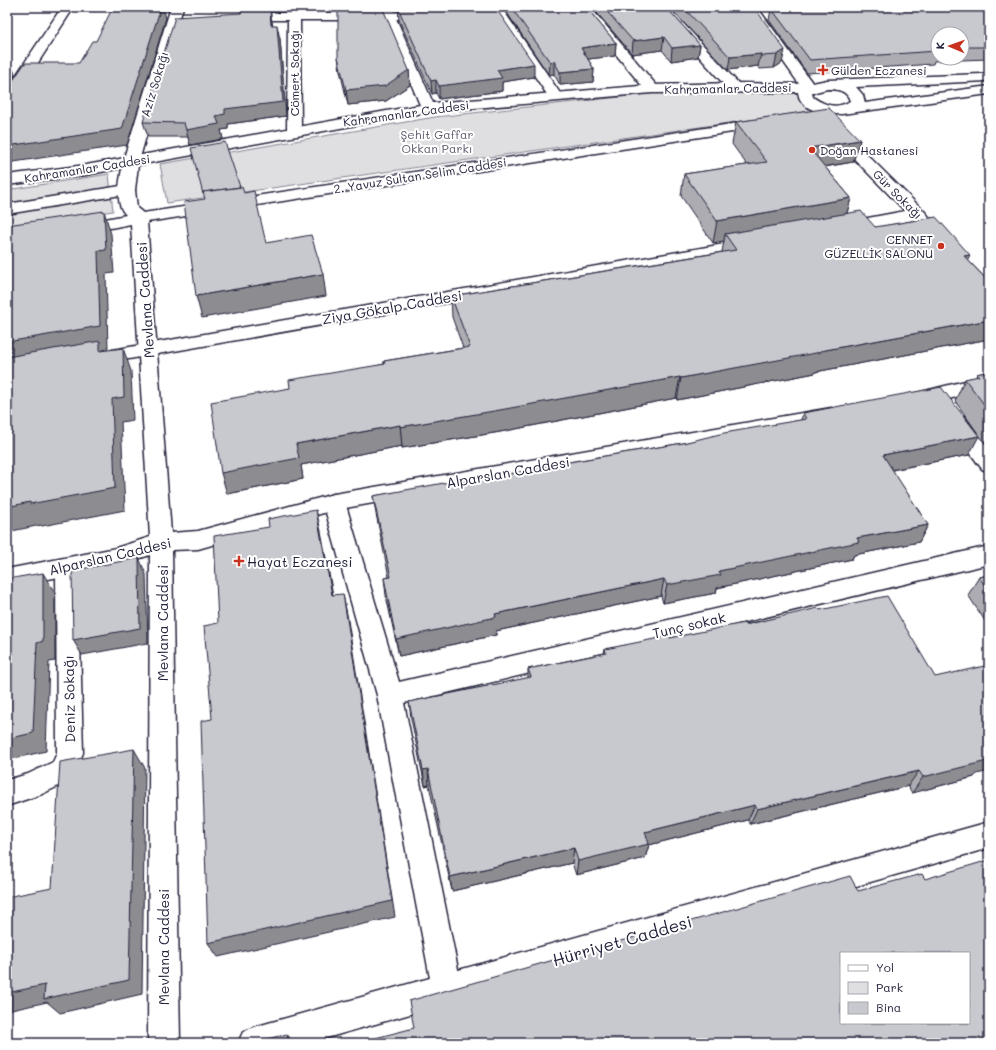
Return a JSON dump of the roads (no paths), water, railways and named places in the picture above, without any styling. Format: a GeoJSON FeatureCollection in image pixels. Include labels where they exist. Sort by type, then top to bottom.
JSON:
{"type":"FeatureCollection","features":[{"type":"Feature","properties":{"kind":"street"},"geometry":{"type":"LineString","coordinates":[[7,100],[68,7]]}},
{"type":"Feature","properties":{"kind":"street","name":"Aziz Sokağı"},"geometry":{"type":"LineString","coordinates":[[131,161],[177,7]]}},
{"type":"Feature","properties":{"kind":"street"},"geometry":{"type":"LineString","coordinates":[[252,16],[294,16],[466,7]]}},
{"type":"Feature","properties":{"kind":"street"},"geometry":{"type":"LineString","coordinates":[[495,7],[555,96]]}},
{"type":"Feature","properties":{"kind":"street"},"geometry":{"type":"LineString","coordinates":[[583,7],[652,89]]}},
{"type":"Feature","properties":{"kind":"street"},"geometry":{"type":"LineString","coordinates":[[661,7],[734,87]]}},
{"type":"Feature","properties":{"kind":"street"},"geometry":{"type":"LineString","coordinates":[[755,11],[774,14]]}},
{"type":"Feature","properties":{"kind":"street"},"geometry":{"type":"LineString","coordinates":[[755,11],[809,88],[804,95],[810,103],[817,106],[818,114],[849,108],[989,90]]}},
{"type":"Feature","properties":{"kind":"street"},"geometry":{"type":"LineString","coordinates":[[388,12],[428,108]]}},
{"type":"Feature","properties":{"kind":"street","name":"Cömert Sokağı"},"geometry":{"type":"LineString","coordinates":[[294,16],[294,131]]}},
{"type":"Feature","properties":{"kind":"street"},"geometry":{"type":"LineString","coordinates":[[832,84],[989,78]]}},
{"type":"Feature","properties":{"kind":"street"},"geometry":{"type":"LineString","coordinates":[[832,84],[849,89],[854,93],[858,102],[849,108]]}},
{"type":"Feature","properties":{"kind":"street","name":"Kahramanlar Caddesi"},"geometry":{"type":"LineString","coordinates":[[7,180],[86,170],[294,131],[428,108],[555,96],[652,89],[734,87],[809,88],[815,85],[832,84]]}},
{"type":"Feature","properties":{"kind":"street","name":"Gür Sokağı"},"geometry":{"type":"LineString","coordinates":[[818,114],[918,214],[938,237]]}},
{"type":"Feature","properties":{"kind":"street","name":"2. Yavuz Sultan Selim Caddesi"},"geometry":{"type":"LineString","coordinates":[[68,231],[139,218],[779,121]]}},
{"type":"Feature","properties":{"kind":"street"},"geometry":{"type":"LineString","coordinates":[[131,161],[127,190],[129,209],[139,218]]}},
{"type":"Feature","properties":{"kind":"street"},"geometry":{"type":"LineString","coordinates":[[62,184],[63,207]]}},
{"type":"Feature","properties":{"kind":"street"},"geometry":{"type":"LineString","coordinates":[[7,210],[63,207],[127,190]]}},
{"type":"Feature","properties":{"kind":"street"},"geometry":{"type":"LineString","coordinates":[[824,231],[918,214]]}},
{"type":"Feature","properties":{"kind":"street","name":"Mevlana Caddesi"},"geometry":{"type":"LineString","coordinates":[[139,218],[161,542],[164,1043]]}},
{"type":"Feature","properties":{"kind":"street","name":"Ziya Gökalp Caddesi"},"geometry":{"type":"LineString","coordinates":[[82,361],[769,241]]}},
{"type":"Feature","properties":{"kind":"street"},"geometry":{"type":"LineString","coordinates":[[899,402],[938,396],[989,382]]}},
{"type":"Feature","properties":{"kind":"street"},"geometry":{"type":"LineString","coordinates":[[938,396],[989,464]]}},
{"type":"Feature","properties":{"kind":"street","name":"Alparslan Caddesi"},"geometry":{"type":"LineString","coordinates":[[7,578],[116,557],[161,542],[198,540],[334,502],[852,411]]}},
{"type":"Feature","properties":{"kind":"street"},"geometry":{"type":"LineString","coordinates":[[334,502],[390,695],[447,989]]}},
{"type":"Feature","properties":{"kind":"street","name":"Tunç sokak"},"geometry":{"type":"LineString","coordinates":[[390,695],[989,555]]}},
{"type":"Feature","properties":{"kind":"street","name":"Deniz Sokağı"},"geometry":{"type":"LineString","coordinates":[[7,793],[33,785],[62,770],[70,753],[67,566]]}},
{"type":"Feature","properties":{"kind":"street","name":"Hürriyet Caddesi"},"geometry":{"type":"LineString","coordinates":[[254,1043],[989,835]]}},
{"type":"Feature","properties":{"kind":"place","name":"Gülden Eczanesi"},"geometry":{"type":"Point","coordinates":[823,70]}},
{"type":"Feature","properties":{"kind":"place","name":"Doğan Hastanesi"},"geometry":{"type":"Point","coordinates":[812,150]}},
{"type":"Feature","properties":{"kind":"place","name":"CENNET GÜZELLİK SALONU"},"geometry":{"type":"Point","coordinates":[941,246]}},
{"type":"Feature","properties":{"kind":"place","name":"Hayat Eczanesi"},"geometry":{"type":"Point","coordinates":[239,561]}},
{"type":"Feature","properties":{"kind":"park label","name":"Şehit Gaffar Okkan Parkı"},"geometry":{"type":"Point","coordinates":[437,141]}}]}
